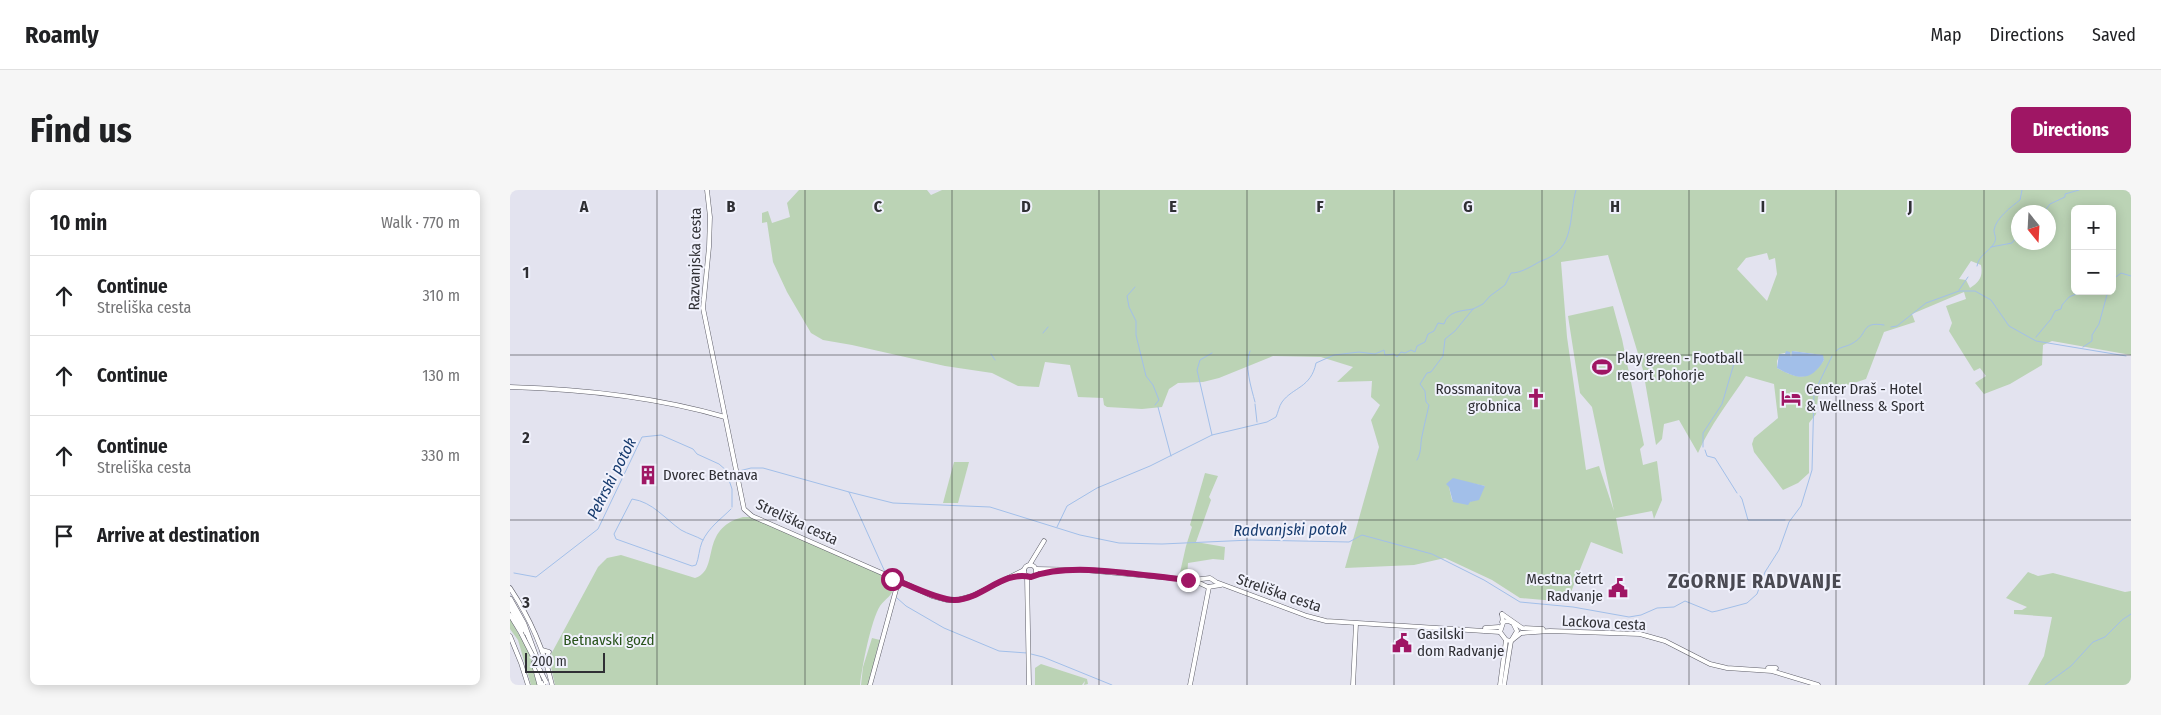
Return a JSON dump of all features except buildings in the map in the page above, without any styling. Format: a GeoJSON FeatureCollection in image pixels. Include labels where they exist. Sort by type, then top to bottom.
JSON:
{"type":"FeatureCollection","features":[{"type":"Feature","properties":{"kind":"highway"},"geometry":{"type":"LineString","coordinates":[[510,599],[524,624],[536,656]]}},
{"type":"Feature","properties":{"kind":"highway"},"geometry":{"type":"LineString","coordinates":[[510,606],[522,633]]}},
{"type":"Feature","properties":{"kind":"highway"},"geometry":{"type":"LineString","coordinates":[[534,663],[544,684]]}},
{"type":"Feature","properties":{"kind":"street","name":"Razvanjska cesta"},"geometry":{"type":"LineString","coordinates":[[707,190],[710,218],[709,261],[703,296],[703,308],[725,418]]}},
{"type":"Feature","properties":{"kind":"street"},"geometry":{"type":"LineString","coordinates":[[510,386],[614,395],[685,408],[725,418]]}},
{"type":"Feature","properties":{"kind":"street","name":"Streliška cesta"},"geometry":{"type":"LineString","coordinates":[[725,418],[742,506],[749,514],[891,578],[899,584]]}},
{"type":"Feature","properties":{"kind":"street"},"geometry":{"type":"LineString","coordinates":[[1029,594],[1044,541],[1025,574],[1029,594],[1029,685]]}},
{"type":"Feature","properties":{"kind":"street"},"geometry":{"type":"LineString","coordinates":[[1030,565],[1035,572]]}},
{"type":"Feature","properties":{"kind":"street","name":"Streliška cesta"},"geometry":{"type":"LineString","coordinates":[[1035,572],[1084,570],[1193,580],[1223,585],[1307,616],[1332,622],[1356,624]]}},
{"type":"Feature","properties":{"kind":"street"},"geometry":{"type":"LineString","coordinates":[[870,685],[899,584],[910,586],[940,599],[957,600],[972,596],[1006,579],[1035,572]]}},
{"type":"Feature","properties":{"kind":"street"},"geometry":{"type":"LineString","coordinates":[[1190,685],[1208,584]]}},
{"type":"Feature","properties":{"kind":"street"},"geometry":{"type":"LineString","coordinates":[[510,588],[530,622],[542,650],[549,652],[546,661],[552,685]]}},
{"type":"Feature","properties":{"kind":"street"},"geometry":{"type":"LineString","coordinates":[[1502,626],[1502,614],[1502,626],[1510,640],[1507,657]]}},
{"type":"Feature","properties":{"kind":"street"},"geometry":{"type":"LineString","coordinates":[[510,615],[522,633],[544,684]]}},
{"type":"Feature","properties":{"kind":"street"},"geometry":{"type":"LineString","coordinates":[[1353,685],[1356,624],[1481,630],[1502,626],[1550,631]]}},
{"type":"Feature","properties":{"kind":"street"},"geometry":{"type":"LineString","coordinates":[[1481,630],[1502,626]]}},
{"type":"Feature","properties":{"kind":"street"},"geometry":{"type":"LineString","coordinates":[[1502,685],[1510,640],[1517,629]]}},
{"type":"Feature","properties":{"kind":"street","name":"Lackova cesta"},"geometry":{"type":"LineString","coordinates":[[1517,629],[1543,632],[1625,633],[1651,636],[1710,664],[1727,668],[1778,671],[1818,685]]}},
{"type":"Feature","properties":{"kind":"street"},"geometry":{"type":"LineString","coordinates":[[510,636],[522,663],[528,685]]}},
{"type":"Feature","properties":{"kind":"green space"},"geometry":{"type":"Polygon","coordinates":[[[799,190],[927,190],[931,195],[942,190],[2131,190],[2131,355],[2052,341],[2043,345],[2042,365],[2010,384],[1984,394],[1975,383],[1986,376],[1980,368],[1974,371],[1949,331],[1952,323],[1946,306],[1966,299],[1964,292],[1912,314],[1915,322],[1884,332],[1866,379],[1848,385],[1825,385],[1818,397],[1816,414],[1809,423],[1809,473],[1798,483],[1783,490],[1754,452],[1752,444],[1754,438],[1778,418],[1774,384],[1746,376],[1714,424],[1698,453],[1679,420],[1664,424],[1662,439],[1656,445],[1643,370],[1608,255],[1561,262],[1567,337],[1586,470],[1599,466],[1614,511],[1592,407],[1580,393],[1568,316],[1613,306],[1622,339],[1644,445],[1640,449],[1643,465],[1657,461],[1662,500],[1654,519],[1652,511],[1616,518],[1623,554],[1591,542],[1567,602],[1520,598],[1492,580],[1445,558],[1414,565],[1345,568],[1379,447],[1371,420],[1380,405],[1371,397],[1372,381],[1337,382],[1353,367],[1321,357],[1273,356],[1219,378],[1203,382],[1178,383],[1169,389],[1162,407],[1142,409],[1107,407],[1104,405],[1103,398],[1078,397],[1070,365],[1045,362],[1039,387],[1018,386],[992,373],[945,366],[823,340],[811,333],[787,292],[773,262],[767,222],[762,223],[762,213],[768,211],[772,223],[790,217],[787,203],[799,190]],[[1767,253],[1746,258],[1737,269],[1767,301],[1777,274],[1775,258],[1769,260],[1767,253]],[[1971,261],[1959,279],[1966,280],[1970,288],[1981,276],[1981,265],[1971,261]],[[1792,351],[1791,357],[1790,352],[1780,354],[1777,368],[1798,376],[1808,375],[1813,372],[1824,360],[1822,355],[1792,351]],[[1470,483],[1449,487],[1452,500],[1470,502],[1485,486],[1470,483]]]}},
{"type":"Feature","properties":{"kind":"green space"},"geometry":{"type":"Polygon","coordinates":[[[954,462],[969,462],[958,503],[943,503],[954,462]]]}},
{"type":"Feature","properties":{"kind":"green space"},"geometry":{"type":"Polygon","coordinates":[[[1205,473],[1218,476],[1209,497],[1211,500],[1196,542],[1225,547],[1224,560],[1213,559],[1188,563],[1187,577],[1179,577],[1192,527],[1190,525],[1205,473]]]}},
{"type":"Feature","properties":{"kind":"green space","name":"Betnavski gozd"},"geometry":{"type":"Polygon","coordinates":[[[743,517],[751,517],[888,578],[893,583],[892,592],[880,606],[873,622],[860,685],[555,685],[549,658],[598,567],[607,558],[621,555],[695,578],[703,574],[707,567],[715,539],[720,530],[729,523],[743,517]]]}},
{"type":"Feature","properties":{"kind":"green space"},"geometry":{"type":"Polygon","coordinates":[[[2028,572],[2038,576],[2053,573],[2125,592],[2131,591],[2131,685],[2028,685],[2044,656],[2052,617],[2014,614],[2014,610],[2022,610],[2027,607],[2006,598],[2028,572]]]}},
{"type":"Feature","properties":{"kind":"green space"},"geometry":{"type":"Polygon","coordinates":[[[510,619],[530,654],[538,685],[531,685],[518,640],[510,629],[510,619]]]}},
{"type":"Feature","properties":{"kind":"green space"},"geometry":{"type":"Polygon","coordinates":[[[872,638],[880,640],[869,685],[861,685],[863,667],[872,638]]]}},
{"type":"Feature","properties":{"kind":"green space"},"geometry":{"type":"Polygon","coordinates":[[[1041,664],[1087,679],[1088,684],[1084,685],[1085,681],[1082,685],[1035,685],[1035,668],[1041,664]]]}},
{"type":"Feature","properties":{"kind":"water"},"geometry":{"type":"Polygon","coordinates":[[[1786,351],[1790,352],[1791,357],[1792,351],[1823,355],[1824,360],[1814,372],[1804,377],[1798,377],[1777,368],[1779,354],[1785,354],[1786,351]]]}},
{"type":"Feature","properties":{"kind":"water"},"geometry":{"type":"Polygon","coordinates":[[[1453,478],[1485,486],[1479,500],[1470,502],[1468,505],[1453,502],[1449,487],[1446,484],[1453,478]]]}},
{"type":"Feature","properties":{"kind":"waterway"},"geometry":{"type":"LineString","coordinates":[[1417,460],[1429,405],[1426,402],[1425,391],[1420,384],[1427,373],[1431,372],[1443,356],[1445,339],[1455,331],[1473,309],[1483,304],[1505,285],[1511,273],[1518,272],[1549,258],[1558,251],[1564,244],[1570,227],[1576,190]]}},
{"type":"Feature","properties":{"kind":"waterway","name":"Radvanjski potok"},"geometry":{"type":"LineString","coordinates":[[1977,266],[1981,257],[1991,248],[1996,239],[1995,226],[2004,213],[2020,200],[2022,190]]}},
{"type":"Feature","properties":{"kind":"waterway"},"geometry":{"type":"LineString","coordinates":[[2049,205],[2065,197],[2065,194],[2079,190]]}},
{"type":"Feature","properties":{"kind":"waterway"},"geometry":{"type":"LineString","coordinates":[[1991,247],[2011,243]]}},
{"type":"Feature","properties":{"kind":"waterway"},"geometry":{"type":"LineString","coordinates":[[2116,277],[2121,273],[2131,276]]}},
{"type":"Feature","properties":{"kind":"waterway","name":"Radvanjski potok"},"geometry":{"type":"LineString","coordinates":[[1959,290],[1968,277]]}},
{"type":"Feature","properties":{"kind":"waterway"},"geometry":{"type":"LineString","coordinates":[[1135,287],[1127,296],[1129,307],[1136,321],[1136,335],[1146,376],[1153,385],[1159,400],[1155,405]]}},
{"type":"Feature","properties":{"kind":"waterway"},"geometry":{"type":"LineString","coordinates":[[1891,327],[1897,326],[1926,303],[1959,291],[1975,291],[1991,300],[2009,326],[2036,341],[2126,356]]}},
{"type":"Feature","properties":{"kind":"waterway"},"geometry":{"type":"LineString","coordinates":[[2036,337],[2055,311],[2061,309],[2069,297],[2074,295]]}},
{"type":"Feature","properties":{"kind":"waterway"},"geometry":{"type":"LineString","coordinates":[[2083,347],[2092,341],[2092,335],[2099,324],[2107,295]]}},
{"type":"Feature","properties":{"kind":"waterway"},"geometry":{"type":"LineString","coordinates":[[1057,527],[1067,506],[1097,488],[1150,466],[1212,435],[1267,422],[1276,417],[1282,402],[1310,378],[1316,363],[1334,355],[1359,352],[1375,354],[1384,350],[1385,355],[1394,354],[1397,357],[1401,352],[1405,353],[1411,350],[1415,352],[1417,346],[1425,342],[1428,334],[1434,331],[1438,323],[1444,324],[1449,316],[1455,312],[1473,309]]}},
{"type":"Feature","properties":{"kind":"waterway"},"geometry":{"type":"LineString","coordinates":[[1836,351],[1858,339],[1871,325],[1884,325]]}},
{"type":"Feature","properties":{"kind":"waterway"},"geometry":{"type":"LineString","coordinates":[[1043,333],[1048,327]]}},
{"type":"Feature","properties":{"kind":"waterway"},"geometry":{"type":"LineString","coordinates":[[1703,447],[1703,433],[1722,404],[1738,350]]}},
{"type":"Feature","properties":{"kind":"waterway"},"geometry":{"type":"LineString","coordinates":[[1250,351],[1248,369],[1255,402]]}},
{"type":"Feature","properties":{"kind":"waterway"},"geometry":{"type":"LineString","coordinates":[[1212,353],[1200,360],[1197,370],[1212,435]]}},
{"type":"Feature","properties":{"kind":"waterway"},"geometry":{"type":"LineString","coordinates":[[991,354],[995,360]]}},
{"type":"Feature","properties":{"kind":"waterway","name":"Radvanjski potok"},"geometry":{"type":"LineString","coordinates":[[849,492],[893,503],[990,507],[1080,535],[1119,543],[1162,544],[1251,540],[1349,542],[1362,535],[1432,554],[1484,580],[1520,602],[1573,607],[1629,617],[1641,615],[1657,608],[1674,607],[1685,601],[1712,612],[1747,603],[1757,594],[1765,572],[1779,550],[1789,522],[1801,506],[1812,470],[1814,393],[1832,356]]}},
{"type":"Feature","properties":{"kind":"waterway"},"geometry":{"type":"LineString","coordinates":[[1255,404],[1257,422]]}},
{"type":"Feature","properties":{"kind":"waterway"},"geometry":{"type":"LineString","coordinates":[[1158,407],[1171,456]]}},
{"type":"Feature","properties":{"kind":"waterway","name":"Pekrski potok"},"geometry":{"type":"LineString","coordinates":[[514,573],[536,577],[598,529],[642,437],[661,435],[693,449],[697,454],[719,464],[727,471],[734,472]]}},
{"type":"Feature","properties":{"kind":"waterway"},"geometry":{"type":"LineString","coordinates":[[1705,450],[1707,456],[1715,458],[1737,493]]}},
{"type":"Feature","properties":{"kind":"waterway","name":"Pekrski potok"},"geometry":{"type":"LineString","coordinates":[[739,471],[763,468],[849,492],[885,572]]}},
{"type":"Feature","properties":{"kind":"waterway"},"geometry":{"type":"LineString","coordinates":[[726,471],[732,489],[732,507]]}},
{"type":"Feature","properties":{"kind":"waterway"},"geometry":{"type":"LineString","coordinates":[[1740,496],[1748,520],[1785,520]]}},
{"type":"Feature","properties":{"kind":"waterway"},"geometry":{"type":"LineString","coordinates":[[703,540],[681,530],[646,504],[632,499],[614,534],[616,539],[692,566],[696,565],[701,545],[708,532],[731,509]]}},
{"type":"Feature","properties":{"kind":"waterway","name":"Pekrski potok"},"geometry":{"type":"LineString","coordinates":[[889,581],[893,589]]}},
{"type":"Feature","properties":{"kind":"waterway","name":"Pekrski potok"},"geometry":{"type":"LineString","coordinates":[[897,598],[906,606],[944,628],[999,651],[1027,653]]}},
{"type":"Feature","properties":{"kind":"waterway"},"geometry":{"type":"LineString","coordinates":[[2045,685],[2071,666],[2093,642],[2105,637],[2131,614]]}},
{"type":"Feature","properties":{"kind":"waterway","name":"Pekrski potok"},"geometry":{"type":"LineString","coordinates":[[1031,654],[1112,685]]}},
{"type":"Feature","properties":{"kind":"place","name":"Play green - Football resort Pohorje"},"geometry":{"type":"Point","coordinates":[1602,367]}},
{"type":"Feature","properties":{"kind":"place","name":"Rossmanitova grobnica"},"geometry":{"type":"Point","coordinates":[1536,398]}},
{"type":"Feature","properties":{"kind":"place","name":"Center Draš - Hotel & Wellness & Sport"},"geometry":{"type":"Point","coordinates":[1791,398]}},
{"type":"Feature","properties":{"kind":"place","name":"Dvorec Betnava"},"geometry":{"type":"Point","coordinates":[648,475]}},
{"type":"Feature","properties":{"kind":"place","name":"Mestna četrt Radvanje"},"geometry":{"type":"Point","coordinates":[1618,588]}},
{"type":"Feature","properties":{"kind":"place","name":"Gasilski dom Radvanje"},"geometry":{"type":"Point","coordinates":[1402,643]}},
{"type":"Feature","properties":{"kind":"district","name":"ZGORNJE RADVANJE"},"geometry":{"type":"Point","coordinates":[1755,581]}},
{"type":"Feature","properties":{"kind":"route"},"geometry":{"type":"LineString","coordinates":[[892,579],[901,581],[932,596],[952,600],[972,596],[1006,579],[1023,575],[1031,577],[1036,574],[1056,570],[1084,570],[1188,580]]}}]}
